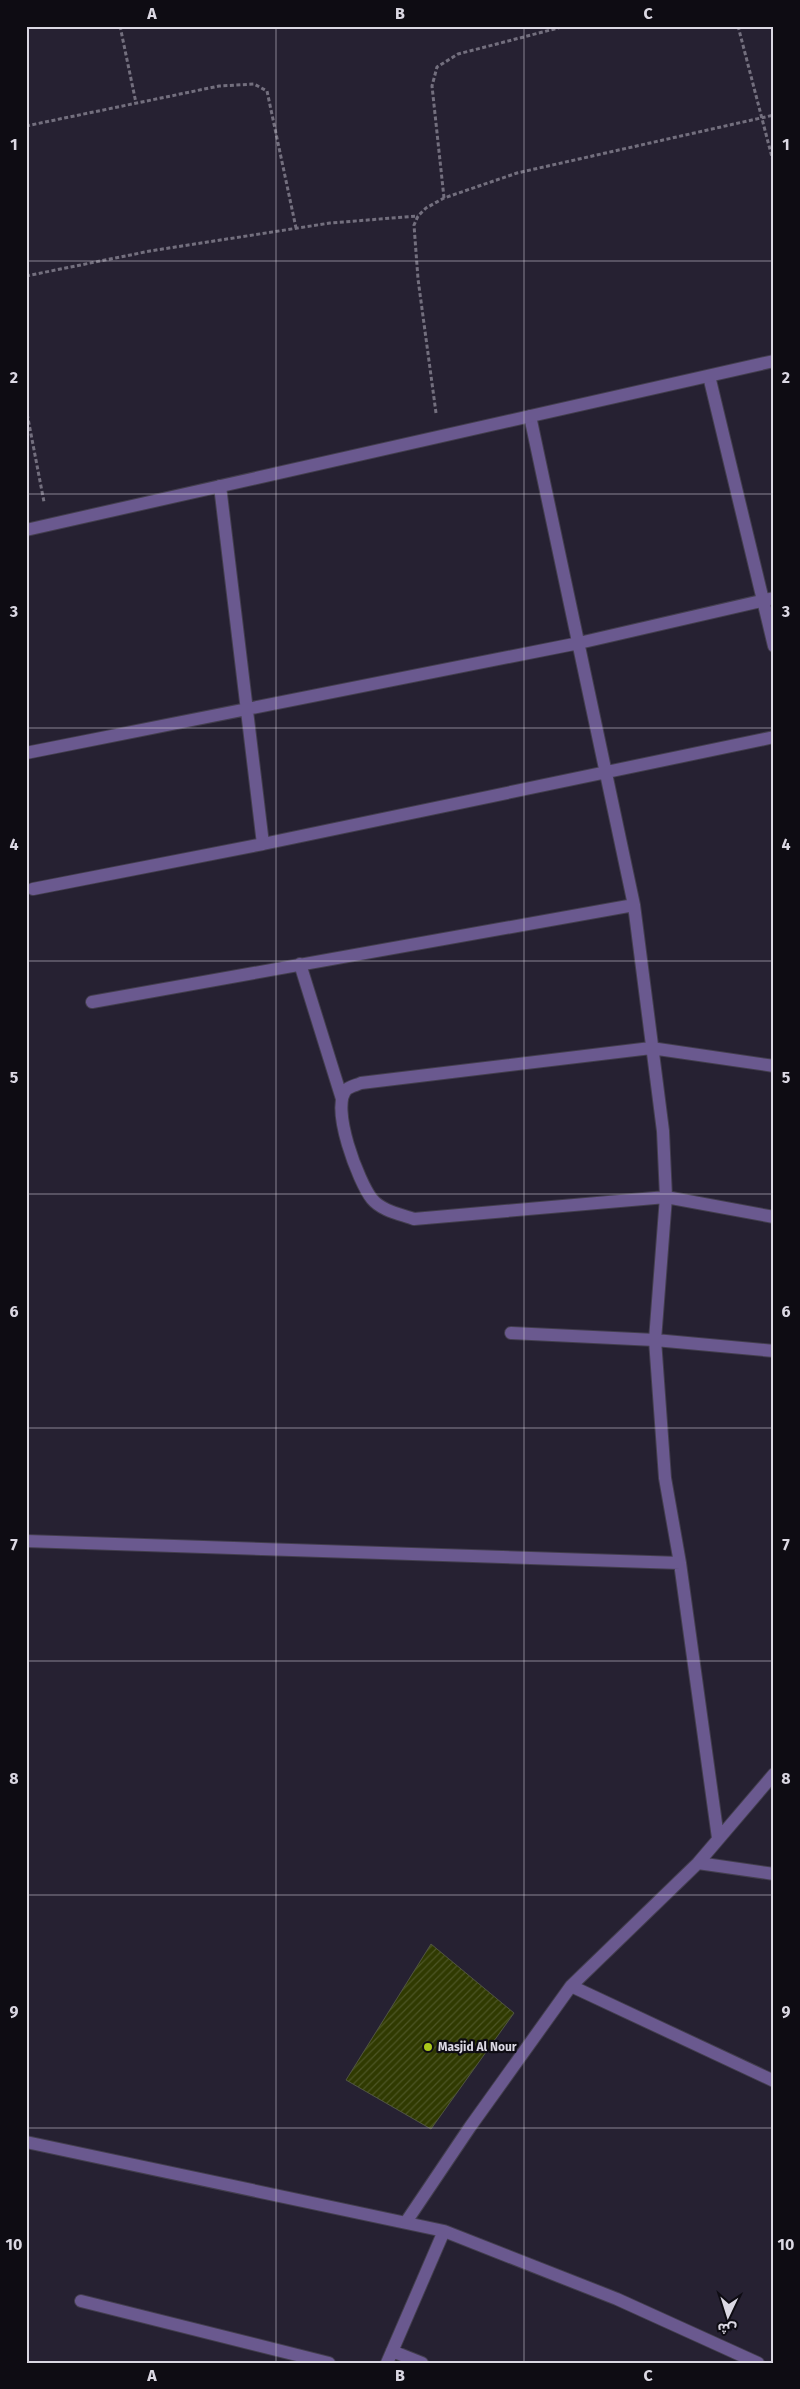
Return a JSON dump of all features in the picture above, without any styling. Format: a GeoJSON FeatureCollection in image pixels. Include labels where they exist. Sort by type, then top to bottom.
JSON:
{"type":"FeatureCollection","features":[{"type":"Feature","properties":{"kind":"street"},"geometry":{"type":"LineString","coordinates":[[26,530],[774,361]]}},
{"type":"Feature","properties":{"kind":"street"},"geometry":{"type":"LineString","coordinates":[[709,376],[769,599],[774,646]]}},
{"type":"Feature","properties":{"kind":"street"},"geometry":{"type":"LineString","coordinates":[[530,416],[634,905],[663,1131],[666,1197],[655,1340],[665,1478],[680,1563],[718,1838]]}},
{"type":"Feature","properties":{"kind":"street"},"geometry":{"type":"LineString","coordinates":[[220,486],[263,844]]}},
{"type":"Feature","properties":{"kind":"street"},"geometry":{"type":"LineString","coordinates":[[26,753],[579,643],[769,599]]}},
{"type":"Feature","properties":{"kind":"street"},"geometry":{"type":"LineString","coordinates":[[33,889],[263,844],[606,770],[774,737]]}},
{"type":"Feature","properties":{"kind":"street"},"geometry":{"type":"LineString","coordinates":[[92,1002],[634,905]]}},
{"type":"Feature","properties":{"kind":"street"},"geometry":{"type":"LineString","coordinates":[[300,964],[342,1099],[341,1110],[351,1154],[363,1184],[373,1200],[388,1211],[414,1219],[666,1197],[774,1217]]}},
{"type":"Feature","properties":{"kind":"street"},"geometry":{"type":"LineString","coordinates":[[342,1099],[347,1090],[361,1083],[651,1048],[774,1066]]}},
{"type":"Feature","properties":{"kind":"street"},"geometry":{"type":"LineString","coordinates":[[511,1333],[655,1340],[774,1350]]}},
{"type":"Feature","properties":{"kind":"street"},"geometry":{"type":"LineString","coordinates":[[26,1541],[680,1563]]}},
{"type":"Feature","properties":{"kind":"street"},"geometry":{"type":"LineString","coordinates":[[406,2222],[470,2127],[571,1986],[698,1863],[774,1774]]}},
{"type":"Feature","properties":{"kind":"street"},"geometry":{"type":"LineString","coordinates":[[698,1863],[774,1874]]}},
{"type":"Feature","properties":{"kind":"street"},"geometry":{"type":"LineString","coordinates":[[571,1986],[774,2081]]}},
{"type":"Feature","properties":{"kind":"street"},"geometry":{"type":"LineString","coordinates":[[26,2142],[444,2231],[617,2299],[758,2363]]}},
{"type":"Feature","properties":{"kind":"street"},"geometry":{"type":"LineString","coordinates":[[422,2363],[389,2357],[444,2231]]}},
{"type":"Feature","properties":{"kind":"street"},"geometry":{"type":"LineString","coordinates":[[81,2301],[329,2363]]}},
{"type":"Feature","properties":{"kind":"path"},"geometry":{"type":"LineString","coordinates":[[120,26],[136,103]]}},
{"type":"Feature","properties":{"kind":"path"},"geometry":{"type":"LineString","coordinates":[[444,198],[432,86],[437,67],[458,54],[566,26]]}},
{"type":"Feature","properties":{"kind":"path"},"geometry":{"type":"LineString","coordinates":[[738,26],[774,165]]}},
{"type":"Feature","properties":{"kind":"path"},"geometry":{"type":"LineString","coordinates":[[26,126],[219,86],[254,84],[267,91],[296,228]]}},
{"type":"Feature","properties":{"kind":"path"},"geometry":{"type":"LineString","coordinates":[[26,276],[150,251],[330,222],[418,216],[444,198],[517,173],[774,115]]}},
{"type":"Feature","properties":{"kind":"path"},"geometry":{"type":"LineString","coordinates":[[418,216],[414,225],[418,279],[439,436]]}},
{"type":"Feature","properties":{"kind":"path"},"geometry":{"type":"LineString","coordinates":[[26,408],[49,525]]}},
{"type":"Feature","properties":{"kind":"building","name":"Masjid Al Nour"},"geometry":{"type":"Polygon","coordinates":[[[431,1944],[514,2013],[431,2129],[346,2080],[431,1944]]]}},
{"type":"Feature","properties":{"kind":"place","name":"Masjid Al Nour"},"geometry":{"type":"Point","coordinates":[428,2047]}}]}
